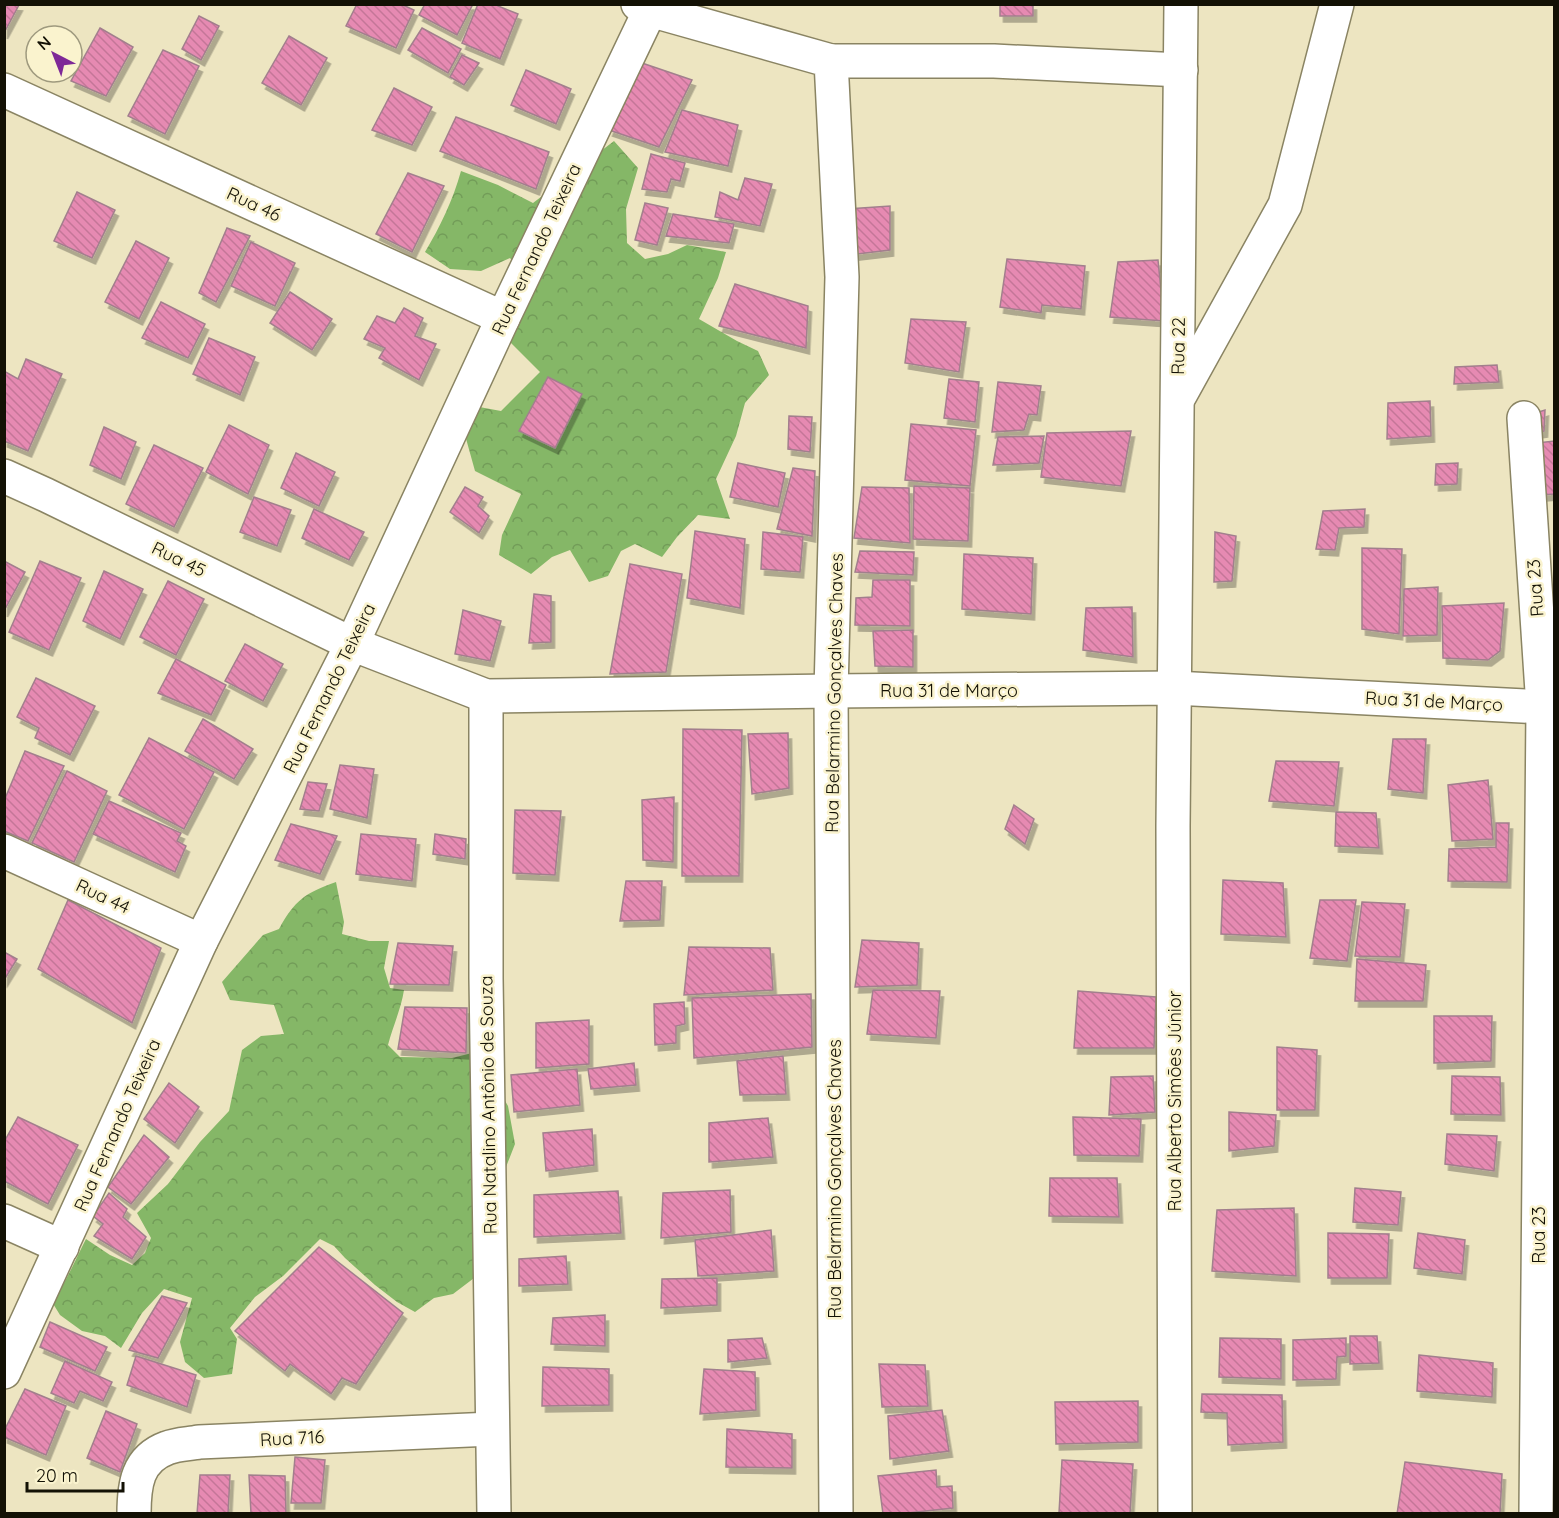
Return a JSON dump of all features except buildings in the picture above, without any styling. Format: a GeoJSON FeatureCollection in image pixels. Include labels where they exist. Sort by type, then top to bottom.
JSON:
{"type":"FeatureCollection","features":[{"type":"Feature","properties":{"kind":"street","name":"Rua 22"},"geometry":{"type":"LineString","coordinates":[[1174,688],[1181,4]]}},
{"type":"Feature","properties":{"kind":"street"},"geometry":{"type":"LineString","coordinates":[[1178,399],[1285,205],[1337,4]]}},
{"type":"Feature","properties":{"kind":"street"},"geometry":{"type":"LineString","coordinates":[[647,6],[831,61],[994,61],[1180,70]]}},
{"type":"Feature","properties":{"kind":"street","name":"Rua Fernando Teixeira"},"geometry":{"type":"LineString","coordinates":[[4,1372],[201,941],[352,644],[647,6]]}},
{"type":"Feature","properties":{"kind":"street","name":"Rua Belarmino Gonçalves Chaves"},"geometry":{"type":"LineString","coordinates":[[831,61],[842,277],[831,690],[836,1514]]}},
{"type":"Feature","properties":{"kind":"street","name":"Rua 46"},"geometry":{"type":"LineString","coordinates":[[4,90],[503,318]]}},
{"type":"Feature","properties":{"kind":"street","name":"Rua 23"},"geometry":{"type":"LineString","coordinates":[[1524,418],[1549,707],[1536,1514]]}},
{"type":"Feature","properties":{"kind":"street","name":"Rua 45"},"geometry":{"type":"LineString","coordinates":[[4,476],[352,644]]}},
{"type":"Feature","properties":{"kind":"street","name":"Rua 31 de Março"},"geometry":{"type":"LineString","coordinates":[[352,644],[486,696],[831,690],[1174,688],[1549,707]]}},
{"type":"Feature","properties":{"kind":"street","name":"Rua Alberto Simões Júnior"},"geometry":{"type":"LineString","coordinates":[[1174,688],[1175,1514]]}},
{"type":"Feature","properties":{"kind":"street","name":"Rua Natalino Antônio de Souza"},"geometry":{"type":"LineString","coordinates":[[486,696],[486,978],[494,1514]]}},
{"type":"Feature","properties":{"kind":"street","name":"Rua 44"},"geometry":{"type":"LineString","coordinates":[[4,851],[201,941]]}},
{"type":"Feature","properties":{"kind":"street"},"geometry":{"type":"LineString","coordinates":[[4,1221],[62,1247]]}},
{"type":"Feature","properties":{"kind":"street","name":"Rua 716"},"geometry":{"type":"LineString","coordinates":[[134,1510],[138,1474],[148,1457],[167,1448],[199,1442],[492,1429]]}},
{"type":"Feature","properties":{"kind":"green space"},"geometry":{"type":"Polygon","coordinates":[[[614,141],[638,168],[626,209],[627,243],[645,259],[668,254],[687,245],[726,252],[718,278],[699,319],[758,351],[769,375],[745,403],[736,436],[716,479],[730,519],[698,515],[662,557],[635,544],[621,551],[608,576],[589,582],[570,550],[552,557],[531,574],[499,555],[502,535],[521,494],[475,471],[465,435],[474,406],[501,411],[540,372],[510,342],[527,280],[510,258],[481,271],[450,269],[425,252],[446,213],[461,171],[498,185],[533,203],[614,141]]]}},
{"type":"Feature","properties":{"kind":"green space"},"geometry":{"type":"Polygon","coordinates":[[[336,882],[344,922],[342,934],[369,941],[389,941],[384,968],[390,988],[404,990],[388,1045],[400,1057],[452,1058],[480,1051],[508,1106],[515,1144],[497,1190],[482,1272],[453,1294],[434,1298],[415,1312],[397,1302],[375,1285],[334,1246],[320,1239],[283,1276],[255,1297],[230,1328],[237,1339],[232,1374],[204,1378],[185,1362],[180,1342],[192,1298],[164,1289],[142,1313],[121,1348],[105,1336],[82,1331],[60,1315],[52,1302],[86,1239],[110,1255],[132,1265],[145,1253],[151,1238],[137,1213],[168,1184],[200,1142],[229,1111],[242,1050],[261,1036],[284,1034],[274,1005],[230,1000],[222,982],[263,935],[279,929],[296,904],[316,890],[336,882]]]}}]}
